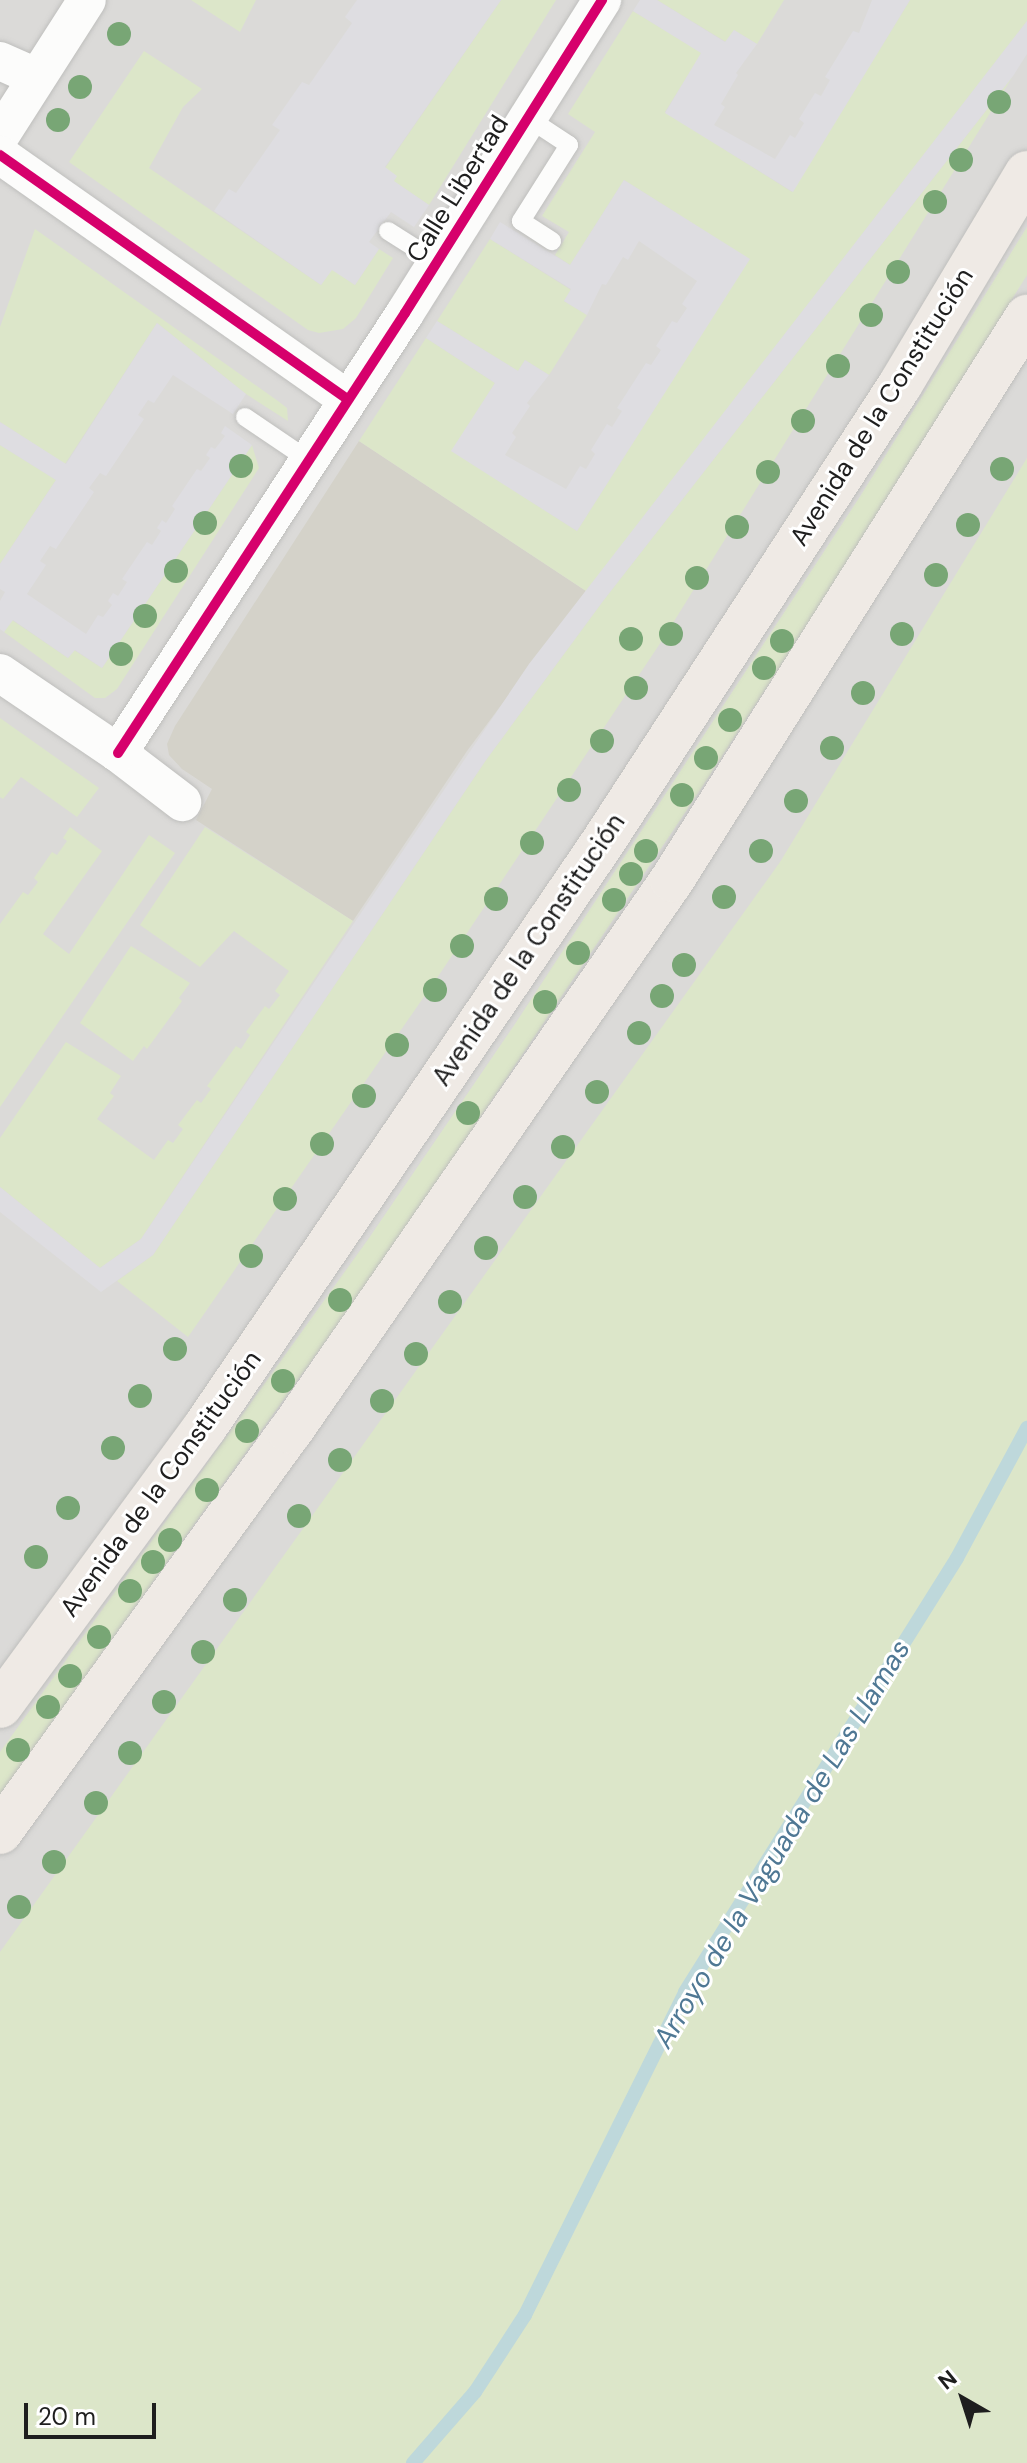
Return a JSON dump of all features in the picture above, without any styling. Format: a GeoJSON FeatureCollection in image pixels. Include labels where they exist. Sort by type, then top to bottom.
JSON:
{"type":"FeatureCollection","features":[{"type":"Feature","properties":{"kind":"main road","name":"Avenida de la Constitución"},"geometry":{"type":"LineString","coordinates":[[0,1706],[205,1427],[603,842],[900,385],[1027,173]]}},
{"type":"Feature","properties":{"kind":"main road"},"geometry":{"type":"LineString","coordinates":[[0,1832],[290,1432],[672,880],[1027,317]]}},
{"type":"Feature","properties":{"kind":"street"},"geometry":{"type":"LineString","coordinates":[[0,136],[87,0]]}},
{"type":"Feature","properties":{"kind":"street","name":"Calle Libertad"},"geometry":{"type":"LineString","coordinates":[[118,753],[437,262],[602,0]]}},
{"type":"Feature","properties":{"kind":"street"},"geometry":{"type":"LineString","coordinates":[[0,61],[36,77]]}},
{"type":"Feature","properties":{"kind":"street"},"geometry":{"type":"LineString","coordinates":[[0,155],[347,399]]}},
{"type":"Feature","properties":{"kind":"street"},"geometry":{"type":"LineString","coordinates":[[0,673],[118,753],[182,802]]}},
{"type":"Feature","properties":{"kind":"lane"},"geometry":{"type":"LineString","coordinates":[[528,118],[569,145],[521,221],[552,241]]}},
{"type":"Feature","properties":{"kind":"lane"},"geometry":{"type":"LineString","coordinates":[[388,231],[437,262]]}},
{"type":"Feature","properties":{"kind":"lane"},"geometry":{"type":"LineString","coordinates":[[245,417],[307,459]]}},
{"type":"Feature","properties":{"kind":"shaded area"},"geometry":{"type":"Polygon","coordinates":[[[0,0],[1027,0],[1027,2463],[0,2463],[0,0]]]}},
{"type":"Feature","properties":{"kind":"shaded area"},"geometry":{"type":"Polygon","coordinates":[[[357,0],[501,0],[385,167],[397,176],[394,181],[429,205],[414,227],[391,212],[369,242],[379,249],[355,285],[332,270],[321,285],[214,211],[229,189],[236,193],[280,130],[272,125],[302,82],[309,85],[352,23],[345,17],[357,0]]]}},
{"type":"Feature","properties":{"kind":"shaded area"},"geometry":{"type":"Polygon","coordinates":[[[640,0],[657,0],[725,42],[734,30],[757,44],[736,73],[738,75],[721,104],[725,107],[714,125],[775,159],[790,135],[795,138],[804,123],[799,119],[815,93],[821,96],[830,80],[825,77],[853,31],[859,33],[872,0],[910,0],[793,192],[665,113],[701,53],[633,11],[640,0]]]}},
{"type":"Feature","properties":{"kind":"shaded area"},"geometry":{"type":"Polygon","coordinates":[[[1027,21],[1027,54],[1013,76],[603,601],[486,760],[153,1255],[101,1292],[0,1212],[0,1187],[100,1268],[141,1239],[529,664],[1027,21]]]}},
{"type":"Feature","properties":{"kind":"shaded area"},"geometry":{"type":"Polygon","coordinates":[[[624,180],[750,259],[577,531],[451,451],[495,383],[426,338],[437,321],[518,371],[525,360],[549,375],[527,403],[530,406],[512,433],[516,437],[505,455],[566,489],[580,466],[586,469],[595,454],[591,450],[607,424],[612,427],[622,411],[617,408],[646,363],[651,365],[661,350],[656,346],[672,321],[677,323],[687,308],[682,304],[697,281],[639,241],[628,260],[623,257],[606,285],[602,284],[587,315],[564,301],[571,289],[490,239],[500,222],[570,265],[624,180]]]}},
{"type":"Feature","properties":{"kind":"shaded area"},"geometry":{"type":"Polygon","coordinates":[[[157,323],[246,394],[233,414],[173,375],[154,403],[148,400],[138,415],[144,419],[106,476],[100,473],[89,488],[94,492],[56,549],[50,546],[40,561],[46,565],[27,594],[86,634],[98,615],[103,617],[112,605],[108,601],[113,593],[118,596],[127,582],[122,579],[147,542],[152,545],[161,531],[157,528],[162,520],[166,523],[175,509],[172,506],[197,469],[201,471],[210,458],[206,455],[211,447],[215,449],[225,436],[221,433],[225,426],[252,445],[102,668],[75,650],[68,658],[13,620],[4,632],[0,629],[0,601],[5,592],[0,589],[0,564],[56,480],[0,445],[0,422],[66,464],[157,323]]]}},
{"type":"Feature","properties":{"kind":"shaded area"},"geometry":{"type":"Polygon","coordinates":[[[359,441],[586,591],[467,751],[353,921],[196,820],[212,789],[182,769],[169,755],[167,744],[175,726],[359,441]]]}},
{"type":"Feature","properties":{"kind":"green space"},"geometry":{"type":"Polygon","coordinates":[[[191,0],[256,0],[240,32],[191,0]]]}},
{"type":"Feature","properties":{"kind":"green space"},"geometry":{"type":"Polygon","coordinates":[[[501,0],[556,0],[429,205],[393,181],[385,168],[501,0]]]}},
{"type":"Feature","properties":{"kind":"green space"},"geometry":{"type":"Polygon","coordinates":[[[657,0],[784,0],[757,44],[734,30],[726,42],[657,0]]]}},
{"type":"Feature","properties":{"kind":"green space"},"geometry":{"type":"Polygon","coordinates":[[[910,0],[1027,0],[1027,21],[586,591],[359,441],[426,338],[495,383],[452,451],[577,531],[749,259],[624,180],[570,265],[555,255],[569,232],[542,216],[595,132],[568,114],[633,11],[702,53],[665,112],[792,192],[910,0]]]}},
{"type":"Feature","properties":{"kind":"green space"},"geometry":{"type":"Polygon","coordinates":[[[144,51],[202,89],[183,107],[149,168],[321,285],[332,269],[355,285],[379,249],[393,258],[356,318],[343,329],[319,333],[308,330],[69,162],[144,51]]]}},
{"type":"Feature","properties":{"kind":"green space"},"geometry":{"type":"Polygon","coordinates":[[[1013,76],[663,639],[437,978],[188,1337],[117,1281],[153,1255],[486,760],[603,601],[1013,76]]]}},
{"type":"Feature","properties":{"kind":"green space"},"geometry":{"type":"Polygon","coordinates":[[[1027,227],[1027,275],[884,506],[697,795],[389,1253],[0,1795],[0,1752],[369,1238],[515,1024],[861,495],[1027,227]]]}},
{"type":"Feature","properties":{"kind":"green space"},"geometry":{"type":"Polygon","coordinates":[[[35,229],[278,401],[287,408],[288,421],[246,394],[157,323],[65,464],[0,422],[0,327],[35,229]]]}},
{"type":"Feature","properties":{"kind":"green space"},"geometry":{"type":"Polygon","coordinates":[[[490,239],[571,290],[564,301],[587,315],[549,375],[525,360],[518,371],[437,321],[490,239]]]}},
{"type":"Feature","properties":{"kind":"green space"},"geometry":{"type":"Polygon","coordinates":[[[0,445],[56,480],[0,564],[0,445]]]}},
{"type":"Feature","properties":{"kind":"green space"},"geometry":{"type":"Polygon","coordinates":[[[252,445],[259,468],[117,689],[105,698],[95,698],[4,632],[12,620],[68,658],[74,650],[102,668],[252,445]]]}},
{"type":"Feature","properties":{"kind":"green space"},"geometry":{"type":"Polygon","coordinates":[[[1027,458],[1027,2463],[0,2463],[0,1952],[780,862],[1027,458]]]}},
{"type":"Feature","properties":{"kind":"green space"},"geometry":{"type":"Polygon","coordinates":[[[0,718],[99,788],[77,817],[21,777],[3,799],[0,797],[0,718]]]}},
{"type":"Feature","properties":{"kind":"green space"},"geometry":{"type":"Polygon","coordinates":[[[70,827],[102,851],[43,934],[69,954],[149,835],[175,853],[0,1107],[0,924],[23,892],[28,895],[38,882],[34,878],[52,852],[57,855],[67,841],[63,838],[70,827]]]}},
{"type":"Feature","properties":{"kind":"green space"},"geometry":{"type":"Polygon","coordinates":[[[205,827],[353,921],[141,1239],[100,1268],[0,1187],[0,1138],[66,1042],[121,1076],[110,1093],[114,1096],[97,1119],[154,1160],[168,1140],[173,1143],[183,1129],[178,1125],[197,1100],[201,1103],[211,1089],[207,1086],[236,1046],[241,1049],[250,1035],[246,1032],[265,1006],[269,1009],[280,995],[275,991],[289,971],[234,931],[200,967],[140,925],[205,827]]]}},
{"type":"Feature","properties":{"kind":"green space"},"geometry":{"type":"Polygon","coordinates":[[[131,946],[190,983],[179,998],[182,1001],[147,1049],[144,1046],[133,1061],[80,1023],[131,946]]]}},
{"type":"Feature","properties":{"kind":"waterway","name":"Arroyo de la Vaguada de Las Llamas"},"geometry":{"type":"LineString","coordinates":[[413,2463],[475,2392],[525,2315],[685,1992],[957,1558],[1027,1428]]}},
{"type":"Feature","properties":{"kind":"cycle path"},"geometry":{"type":"LineString","coordinates":[[118,753],[405,313],[602,0]]}},
{"type":"Feature","properties":{"kind":"cycle path"},"geometry":{"type":"LineString","coordinates":[[0,155],[347,399]]}}]}
